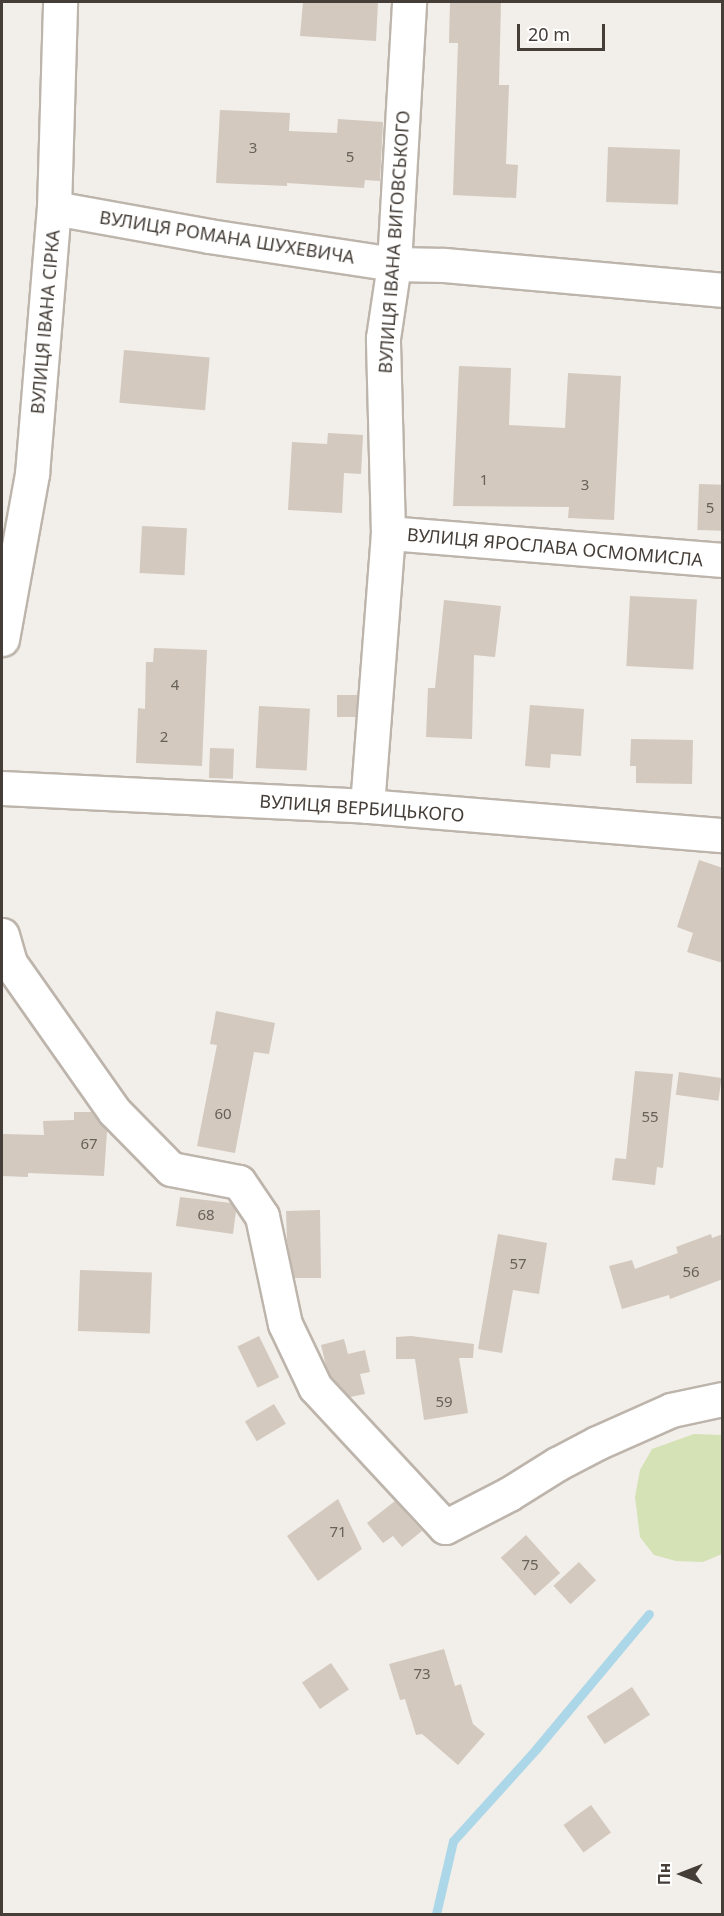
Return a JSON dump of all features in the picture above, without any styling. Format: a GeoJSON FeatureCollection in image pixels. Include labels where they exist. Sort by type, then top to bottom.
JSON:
{"type":"FeatureCollection","features":[{"type":"Feature","properties":{"kind":"street","name":"ВУЛИЦЯ ІВАНА СІРКА"},"geometry":{"type":"LineString","coordinates":[[2,639],[11,532],[32,474],[54,208],[60,2]]}},
{"type":"Feature","properties":{"kind":"street","name":"ВУЛИЦЯ ІВАНА ВИГОВСЬКОГО"},"geometry":{"type":"LineString","coordinates":[[367,806],[388,533],[383,338],[394,264],[409,2]]}},
{"type":"Feature","properties":{"kind":"street","name":"ВУЛИЦЯ РОМАНА ШУХЕВИЧА"},"geometry":{"type":"LineString","coordinates":[[54,208],[209,236],[394,264],[444,265],[723,290]]}},
{"type":"Feature","properties":{"kind":"street","name":"ВУЛИЦЯ ЯРОСЛАВА ОСМОМИСЛА"},"geometry":{"type":"LineString","coordinates":[[388,533],[723,560]]}},
{"type":"Feature","properties":{"kind":"street","name":"ВУЛИЦЯ ВЕРБИЦЬКОГО"},"geometry":{"type":"LineString","coordinates":[[2,788],[367,806],[723,836]]}},
{"type":"Feature","properties":{"kind":"street"},"geometry":{"type":"LineString","coordinates":[[2,935],[10,963],[114,1111],[171,1169],[238,1182],[262,1216],[285,1324],[315,1388],[445,1527],[509,1494],[557,1464],[597,1443],[671,1410],[723,1400]]}},
{"type":"Feature","properties":{"kind":"green space"},"geometry":{"type":"Polygon","coordinates":[[[694,1434],[722,1435],[722,1554],[703,1562],[676,1561],[654,1555],[640,1537],[635,1497],[640,1470],[652,1449],[694,1434]]]}},
{"type":"Feature","properties":{"kind":"building"},"geometry":{"type":"Polygon","coordinates":[[[303,2],[378,2],[376,41],[300,36],[303,2]]]}},
{"type":"Feature","properties":{"kind":"building"},"geometry":{"type":"Polygon","coordinates":[[[450,2],[501,2],[499,85],[509,85],[506,164],[518,165],[516,198],[453,195],[458,43],[449,43],[450,2]]]}},
{"type":"Feature","properties":{"kind":"building"},"geometry":{"type":"Polygon","coordinates":[[[220,110],[290,113],[289,131],[337,133],[338,119],[383,122],[380,181],[365,180],[364,188],[287,183],[287,186],[216,183],[220,110]]]}},
{"type":"Feature","properties":{"kind":"building"},"geometry":{"type":"Polygon","coordinates":[[[608,147],[680,150],[678,204],[606,202],[608,147]]]}},
{"type":"Feature","properties":{"kind":"building"},"geometry":{"type":"Polygon","coordinates":[[[124,350],[210,357],[205,410],[119,403],[124,350]]]}},
{"type":"Feature","properties":{"kind":"building"},"geometry":{"type":"Polygon","coordinates":[[[459,366],[511,368],[509,425],[565,428],[568,373],[621,376],[614,520],[568,518],[569,507],[453,506],[459,366]]]}},
{"type":"Feature","properties":{"kind":"building"},"geometry":{"type":"Polygon","coordinates":[[[328,433],[363,435],[361,474],[344,473],[342,513],[288,510],[292,442],[327,444],[328,433]]]}},
{"type":"Feature","properties":{"kind":"building"},"geometry":{"type":"Polygon","coordinates":[[[699,484],[722,485],[721,531],[697,530],[699,484]]]}},
{"type":"Feature","properties":{"kind":"building"},"geometry":{"type":"Polygon","coordinates":[[[142,526],[187,528],[184,575],[140,573],[142,526]]]}},
{"type":"Feature","properties":{"kind":"building"},"geometry":{"type":"Polygon","coordinates":[[[630,596],[697,600],[693,669],[626,666],[630,596]]]}},
{"type":"Feature","properties":{"kind":"building"},"geometry":{"type":"Polygon","coordinates":[[[444,600],[501,606],[495,657],[474,655],[472,739],[426,737],[428,688],[435,688],[444,600]]]}},
{"type":"Feature","properties":{"kind":"building"},"geometry":{"type":"Polygon","coordinates":[[[154,648],[207,650],[202,766],[136,763],[138,708],[145,709],[146,662],[153,662],[154,648]]]}},
{"type":"Feature","properties":{"kind":"building"},"geometry":{"type":"Polygon","coordinates":[[[337,695],[357,695],[357,717],[337,717],[337,695]]]}},
{"type":"Feature","properties":{"kind":"building"},"geometry":{"type":"Polygon","coordinates":[[[530,705],[584,709],[581,756],[551,754],[550,768],[525,766],[530,705]]]}},
{"type":"Feature","properties":{"kind":"building"},"geometry":{"type":"Polygon","coordinates":[[[259,706],[310,709],[307,771],[256,768],[259,706]]]}},
{"type":"Feature","properties":{"kind":"building"},"geometry":{"type":"Polygon","coordinates":[[[631,739],[693,740],[692,784],[636,783],[636,766],[630,766],[631,739]]]}},
{"type":"Feature","properties":{"kind":"building"},"geometry":{"type":"Polygon","coordinates":[[[210,748],[234,749],[233,779],[209,778],[210,748]]]}},
{"type":"Feature","properties":{"kind":"building"},"geometry":{"type":"Polygon","coordinates":[[[699,860],[723,868],[723,963],[687,952],[693,933],[677,927],[699,860]]]}},
{"type":"Feature","properties":{"kind":"building"},"geometry":{"type":"Polygon","coordinates":[[[216,1011],[275,1023],[269,1054],[254,1052],[235,1153],[197,1146],[217,1045],[210,1044],[216,1011]]]}},
{"type":"Feature","properties":{"kind":"building"},"geometry":{"type":"Polygon","coordinates":[[[635,1071],[673,1074],[663,1168],[657,1167],[655,1185],[612,1180],[615,1158],[626,1159],[635,1071]]]}},
{"type":"Feature","properties":{"kind":"building"},"geometry":{"type":"Polygon","coordinates":[[[679,1072],[722,1078],[718,1101],[676,1095],[679,1072]]]}},
{"type":"Feature","properties":{"kind":"building"},"geometry":{"type":"Polygon","coordinates":[[[74,1112],[92,1112],[107,1131],[104,1176],[28,1173],[28,1177],[2,1176],[2,1134],[44,1135],[43,1121],[74,1120],[74,1112]]]}},
{"type":"Feature","properties":{"kind":"building"},"geometry":{"type":"Polygon","coordinates":[[[180,1197],[231,1203],[236,1211],[233,1234],[176,1226],[180,1197]]]}},
{"type":"Feature","properties":{"kind":"building"},"geometry":{"type":"Polygon","coordinates":[[[320,1210],[321,1278],[294,1278],[287,1241],[286,1211],[320,1210]]]}},
{"type":"Feature","properties":{"kind":"building"},"geometry":{"type":"Polygon","coordinates":[[[498,1234],[547,1243],[539,1294],[513,1290],[502,1353],[478,1349],[498,1234]]]}},
{"type":"Feature","properties":{"kind":"building"},"geometry":{"type":"Polygon","coordinates":[[[711,1234],[712,1238],[723,1234],[723,1279],[670,1299],[669,1295],[622,1309],[609,1266],[632,1260],[635,1269],[678,1253],[676,1247],[711,1234]]]}},
{"type":"Feature","properties":{"kind":"building"},"geometry":{"type":"Polygon","coordinates":[[[80,1270],[152,1273],[150,1333],[78,1331],[80,1270]]]}},
{"type":"Feature","properties":{"kind":"building"},"geometry":{"type":"Polygon","coordinates":[[[259,1336],[279,1377],[258,1388],[237,1347],[259,1336]]]}},
{"type":"Feature","properties":{"kind":"building"},"geometry":{"type":"Polygon","coordinates":[[[411,1336],[474,1344],[473,1358],[459,1358],[468,1413],[424,1420],[415,1359],[396,1359],[396,1337],[411,1336]]]}},
{"type":"Feature","properties":{"kind":"building"},"geometry":{"type":"Polygon","coordinates":[[[344,1339],[348,1354],[365,1350],[370,1372],[360,1374],[365,1394],[350,1397],[331,1376],[326,1366],[321,1345],[344,1339]]]}},
{"type":"Feature","properties":{"kind":"building"},"geometry":{"type":"Polygon","coordinates":[[[274,1404],[286,1424],[257,1441],[245,1422],[274,1404]]]}},
{"type":"Feature","properties":{"kind":"building"},"geometry":{"type":"Polygon","coordinates":[[[338,1499],[362,1549],[318,1581],[287,1536],[338,1499]]]}},
{"type":"Feature","properties":{"kind":"building"},"geometry":{"type":"Polygon","coordinates":[[[395,1501],[422,1531],[402,1547],[393,1536],[383,1543],[367,1523],[395,1501]]]}},
{"type":"Feature","properties":{"kind":"building"},"geometry":{"type":"Polygon","coordinates":[[[526,1535],[560,1573],[535,1596],[501,1558],[526,1535]]]}},
{"type":"Feature","properties":{"kind":"building"},"geometry":{"type":"Polygon","coordinates":[[[579,1562],[596,1580],[570,1604],[553,1586],[579,1562]]]}},
{"type":"Feature","properties":{"kind":"building"},"geometry":{"type":"Polygon","coordinates":[[[444,1649],[455,1686],[461,1684],[473,1724],[485,1734],[458,1765],[422,1734],[416,1735],[405,1699],[400,1700],[389,1664],[444,1649]]]}},
{"type":"Feature","properties":{"kind":"building"},"geometry":{"type":"Polygon","coordinates":[[[331,1663],[349,1690],[320,1709],[302,1683],[331,1663]]]}},
{"type":"Feature","properties":{"kind":"building"},"geometry":{"type":"Polygon","coordinates":[[[632,1687],[650,1715],[605,1744],[587,1716],[632,1687]]]}},
{"type":"Feature","properties":{"kind":"building"},"geometry":{"type":"Polygon","coordinates":[[[591,1805],[611,1833],[583,1852],[563,1825],[591,1805]]]}},
{"type":"Feature","properties":{"kind":"waterway"},"geometry":{"type":"LineString","coordinates":[[436,1914],[453,1841],[536,1749],[649,1614]]}}]}
